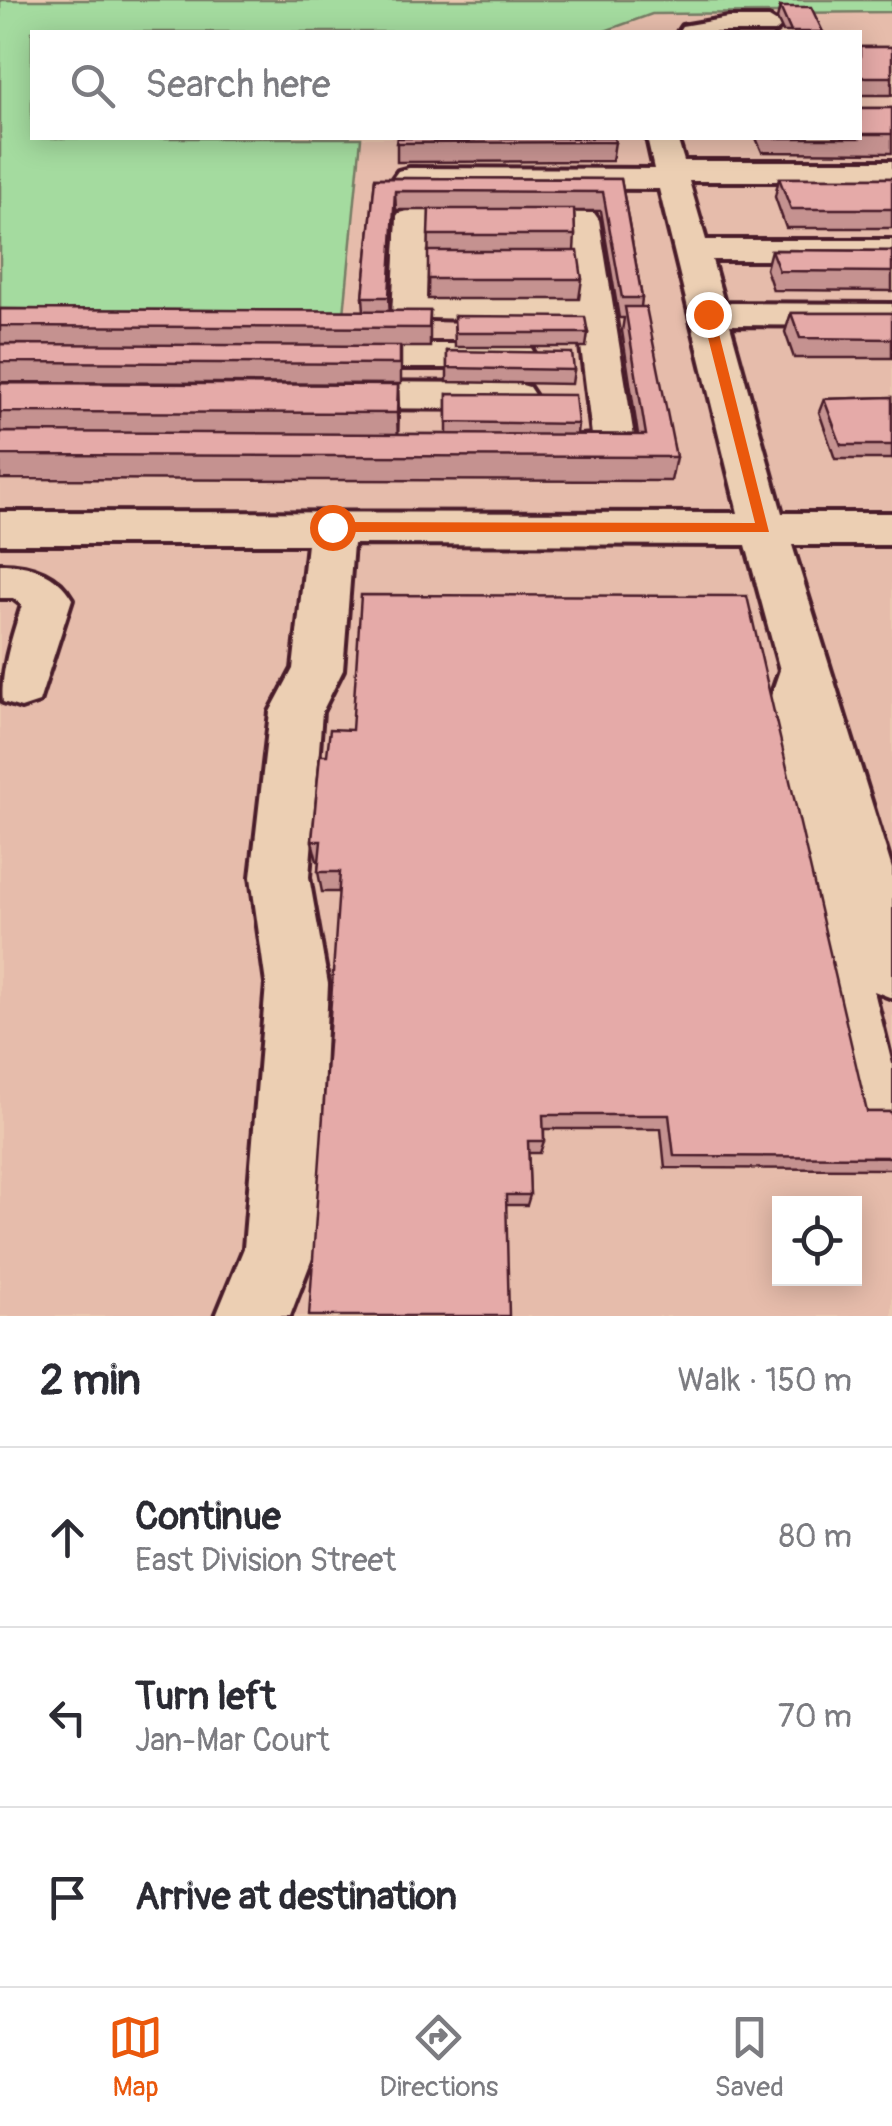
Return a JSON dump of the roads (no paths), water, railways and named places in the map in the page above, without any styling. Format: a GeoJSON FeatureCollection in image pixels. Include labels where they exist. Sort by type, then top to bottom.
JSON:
{"type":"FeatureCollection","features":[{"type":"Feature","properties":{"kind":"street"},"geometry":{"type":"LineString","coordinates":[[703,30],[769,26]]}},
{"type":"Feature","properties":{"kind":"street"},"geometry":{"type":"LineString","coordinates":[[668,162],[805,671],[785,732],[847,896],[892,968]]}},
{"type":"Feature","properties":{"kind":"street"},"geometry":{"type":"LineString","coordinates":[[409,178],[668,162],[892,171]]}},
{"type":"Feature","properties":{"kind":"street"},"geometry":{"type":"LineString","coordinates":[[518,449],[615,449],[576,396],[572,355],[596,310],[582,220],[411,220],[407,309],[596,310]]}},
{"type":"Feature","properties":{"kind":"street"},"geometry":{"type":"LineString","coordinates":[[691,250],[892,250]]}},
{"type":"Feature","properties":{"kind":"street"},"geometry":{"type":"LineString","coordinates":[[708,314],[892,315]]}},
{"type":"Feature","properties":{"kind":"street"},"geometry":{"type":"LineString","coordinates":[[421,394],[572,355]]}},
{"type":"Feature","properties":{"kind":"street"},"geometry":{"type":"LineString","coordinates":[[287,376],[421,394],[576,396]]}},
{"type":"Feature","properties":{"kind":"street"},"geometry":{"type":"LineString","coordinates":[[252,1316],[280,1248],[298,984],[280,877],[296,712],[318,670],[332,527]]}},
{"type":"Feature","properties":{"kind":"street"},"geometry":{"type":"LineString","coordinates":[[0,528],[892,529]]}},
{"type":"Feature","properties":{"kind":"street"},"geometry":{"type":"LineString","coordinates":[[0,581],[22,581],[48,600],[21,687]]}},
{"type":"Feature","properties":{"kind":"street"},"geometry":{"type":"LineString","coordinates":[[847,896],[870,1107]]}}]}
